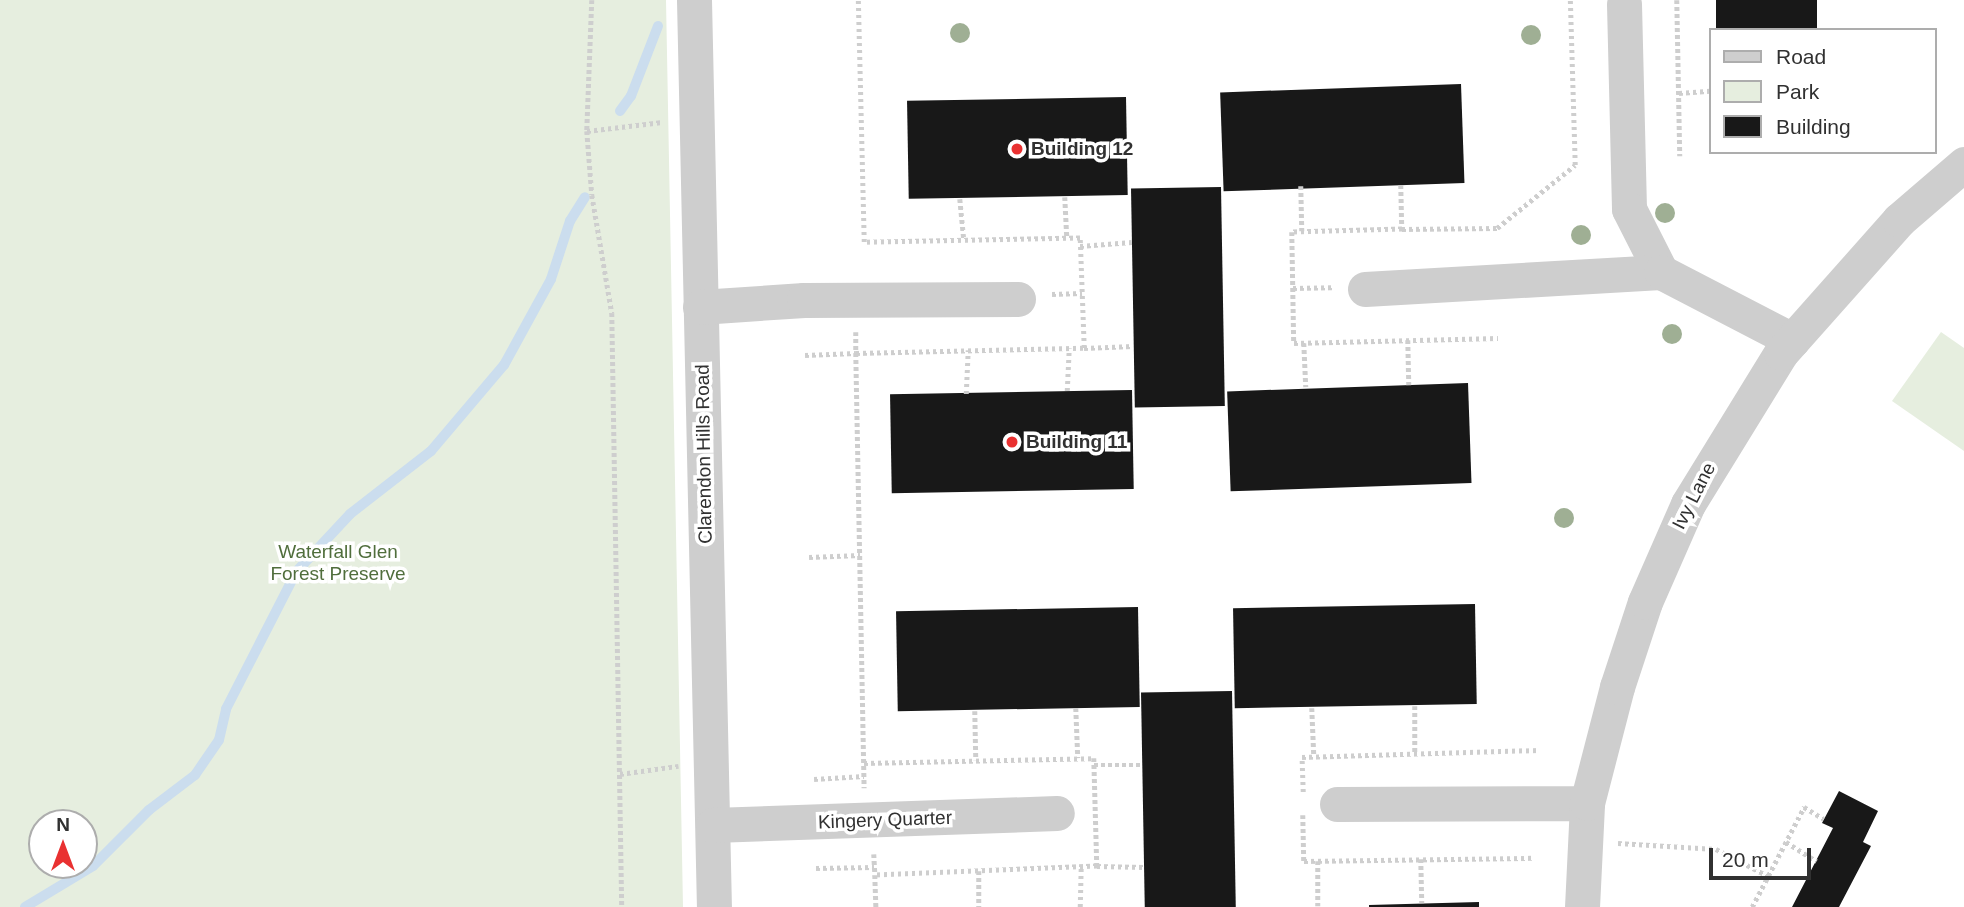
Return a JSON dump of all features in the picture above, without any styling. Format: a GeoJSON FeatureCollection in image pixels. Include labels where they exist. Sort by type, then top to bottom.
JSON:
{"type":"FeatureCollection","features":[{"type":"Feature","properties":{"kind":"street","name":"Clarendon Hills Road"},"geometry":{"type":"LineString","coordinates":[[694,0],[714,907]]}},
{"type":"Feature","properties":{"kind":"street"},"geometry":{"type":"LineString","coordinates":[[1623,4],[1629,209],[1661,272]]}},
{"type":"Feature","properties":{"kind":"street","name":"Ivy Lane"},"geometry":{"type":"LineString","coordinates":[[1582,907],[1587,803],[1617,687],[1677,528],[1731,426],[1792,340],[1899,220],[1964,164]]}},
{"type":"Feature","properties":{"kind":"street"},"geometry":{"type":"LineString","coordinates":[[1365,289],[1661,272],[1792,340]]}},
{"type":"Feature","properties":{"kind":"street"},"geometry":{"type":"LineString","coordinates":[[700,307],[804,300],[1029,297]]}},
{"type":"Feature","properties":{"kind":"street"},"geometry":{"type":"LineString","coordinates":[[1337,804],[1587,803]]}},
{"type":"Feature","properties":{"kind":"street","name":"Kingery Quarter"},"geometry":{"type":"LineString","coordinates":[[712,825],[1057,814]]}},
{"type":"Feature","properties":{"kind":"path"},"geometry":{"type":"LineString","coordinates":[[592,0],[587,131],[592,195],[612,313],[622,907]]}},
{"type":"Feature","properties":{"kind":"path"},"geometry":{"type":"LineString","coordinates":[[858,0],[864,242],[1080,238],[1084,348]]}},
{"type":"Feature","properties":{"kind":"path"},"geometry":{"type":"LineString","coordinates":[[1401,185],[1402,229],[1497,228],[1575,165],[1570,0]]}},
{"type":"Feature","properties":{"kind":"path"},"geometry":{"type":"LineString","coordinates":[[1677,0],[1680,156]]}},
{"type":"Feature","properties":{"kind":"path"},"geometry":{"type":"LineString","coordinates":[[1679,93],[1708,91]]}},
{"type":"Feature","properties":{"kind":"path"},"geometry":{"type":"LineString","coordinates":[[587,131],[655,127],[696,97]]}},
{"type":"Feature","properties":{"kind":"path"},"geometry":{"type":"LineString","coordinates":[[1301,186],[1302,231]]}},
{"type":"Feature","properties":{"kind":"path"},"geometry":{"type":"LineString","coordinates":[[1065,197],[1067,238]]}},
{"type":"Feature","properties":{"kind":"path"},"geometry":{"type":"LineString","coordinates":[[960,199],[964,240]]}},
{"type":"Feature","properties":{"kind":"path"},"geometry":{"type":"LineString","coordinates":[[1080,246],[1132,242]]}},
{"type":"Feature","properties":{"kind":"path"},"geometry":{"type":"LineString","coordinates":[[1293,288],[1322,286]]}},
{"type":"Feature","properties":{"kind":"path"},"geometry":{"type":"LineString","coordinates":[[1029,297],[1082,293]]}},
{"type":"Feature","properties":{"kind":"path"},"geometry":{"type":"LineString","coordinates":[[856,331],[864,789]]}},
{"type":"Feature","properties":{"kind":"path"},"geometry":{"type":"LineString","coordinates":[[1408,340],[1409,385]]}},
{"type":"Feature","properties":{"kind":"path"},"geometry":{"type":"LineString","coordinates":[[1304,343],[1306,387]]}},
{"type":"Feature","properties":{"kind":"path"},"geometry":{"type":"LineString","coordinates":[[805,355],[1133,346]]}},
{"type":"Feature","properties":{"kind":"path"},"geometry":{"type":"LineString","coordinates":[[1067,391],[1069,348]]}},
{"type":"Feature","properties":{"kind":"path"},"geometry":{"type":"LineString","coordinates":[[966,394],[968,350]]}},
{"type":"Feature","properties":{"kind":"path"},"geometry":{"type":"LineString","coordinates":[[809,557],[860,555]]}},
{"type":"Feature","properties":{"kind":"path"},"geometry":{"type":"LineString","coordinates":[[1415,706],[1415,753]]}},
{"type":"Feature","properties":{"kind":"path"},"geometry":{"type":"LineString","coordinates":[[1076,708],[1079,758]]}},
{"type":"Feature","properties":{"kind":"path"},"geometry":{"type":"LineString","coordinates":[[1312,708],[1314,756]]}},
{"type":"Feature","properties":{"kind":"path"},"geometry":{"type":"LineString","coordinates":[[975,711],[976,760]]}},
{"type":"Feature","properties":{"kind":"path"},"geometry":{"type":"LineString","coordinates":[[620,774],[711,760]]}},
{"type":"Feature","properties":{"kind":"path"},"geometry":{"type":"LineString","coordinates":[[1094,765],[1143,765]]}},
{"type":"Feature","properties":{"kind":"path"},"geometry":{"type":"LineString","coordinates":[[814,779],[864,776]]}},
{"type":"Feature","properties":{"kind":"path"},"geometry":{"type":"LineString","coordinates":[[1762,907],[1753,905],[1804,807],[1824,819]]}},
{"type":"Feature","properties":{"kind":"path"},"geometry":{"type":"LineString","coordinates":[[1786,842],[1816,860]]}},
{"type":"Feature","properties":{"kind":"path"},"geometry":{"type":"LineString","coordinates":[[1633,844],[1716,849],[1768,876]]}},
{"type":"Feature","properties":{"kind":"path"},"geometry":{"type":"LineString","coordinates":[[874,853],[875,875]]}},
{"type":"Feature","properties":{"kind":"path"},"geometry":{"type":"LineString","coordinates":[[1421,859],[1422,903]]}},
{"type":"Feature","properties":{"kind":"path"},"geometry":{"type":"LineString","coordinates":[[1318,860],[1318,906]]}},
{"type":"Feature","properties":{"kind":"path"},"geometry":{"type":"LineString","coordinates":[[1097,866],[1144,867]]}},
{"type":"Feature","properties":{"kind":"path"},"geometry":{"type":"LineString","coordinates":[[816,868],[874,867]]}},
{"type":"Feature","properties":{"kind":"path"},"geometry":{"type":"LineString","coordinates":[[1080,907],[1081,867]]}},
{"type":"Feature","properties":{"kind":"path"},"geometry":{"type":"LineString","coordinates":[[979,871],[979,907]]}},
{"type":"Feature","properties":{"kind":"green space","name":"Waterfall Glen Forest Preserve"},"geometry":{"type":"Polygon","coordinates":[[[0,0],[666,0],[683,907],[0,907],[0,0]]]}},
{"type":"Feature","properties":{"kind":"green space"},"geometry":{"type":"Polygon","coordinates":[[[1941,332],[1964,348],[1964,451],[1892,401],[1941,332]]]}},
{"type":"Feature","properties":{"kind":"building"},"geometry":{"type":"Polygon","coordinates":[[[1716,0],[1817,0],[1817,28],[1716,28],[1716,0]]]}},
{"type":"Feature","properties":{"kind":"building"},"geometry":{"type":"Polygon","coordinates":[[[1461,84],[1464,183],[1224,191],[1220,92],[1461,84]]]}},
{"type":"Feature","properties":{"kind":"building","name":"Building 12"},"geometry":{"type":"Polygon","coordinates":[[[1126,97],[1128,195],[909,199],[907,101],[1126,97]]]}},
{"type":"Feature","properties":{"kind":"building"},"geometry":{"type":"Polygon","coordinates":[[[1221,187],[1225,406],[1135,408],[1131,189],[1221,187]]]}},
{"type":"Feature","properties":{"kind":"building"},"geometry":{"type":"Polygon","coordinates":[[[1468,383],[1471,483],[1231,491],[1227,391],[1468,383]]]}},
{"type":"Feature","properties":{"kind":"building","name":"Building 11"},"geometry":{"type":"Polygon","coordinates":[[[1132,390],[1134,489],[892,493],[890,394],[1132,390]]]}},
{"type":"Feature","properties":{"kind":"building"},"geometry":{"type":"Polygon","coordinates":[[[1475,604],[1477,704],[1235,708],[1233,608],[1475,604]]]}},
{"type":"Feature","properties":{"kind":"building"},"geometry":{"type":"Polygon","coordinates":[[[1138,607],[1140,707],[898,711],[896,611],[1138,607]]]}},
{"type":"Feature","properties":{"kind":"building"},"geometry":{"type":"Polygon","coordinates":[[[1232,691],[1236,907],[1145,907],[1141,693],[1232,691]]]}},
{"type":"Feature","properties":{"kind":"building"},"geometry":{"type":"Polygon","coordinates":[[[1839,791],[1878,811],[1863,842],[1871,846],[1839,907],[1792,907],[1833,828],[1822,823],[1839,791]]]}},
{"type":"Feature","properties":{"kind":"building"},"geometry":{"type":"Polygon","coordinates":[[[1479,902],[1479,907],[1369,907],[1369,905],[1479,902]]]}},
{"type":"Feature","properties":{"kind":"waterway"},"geometry":{"type":"LineString","coordinates":[[620,111],[631,96],[658,26]]}},
{"type":"Feature","properties":{"kind":"waterway"},"geometry":{"type":"LineString","coordinates":[[25,907],[93,866],[149,810],[195,775],[219,740],[226,709],[296,572],[350,514],[431,451],[504,365],[551,279],[570,221],[585,197]]}},
{"type":"Feature","properties":{"kind":"place","name":"Building 12"},"geometry":{"type":"Point","coordinates":[1017,149]}},
{"type":"Feature","properties":{"kind":"place","name":"Building 11"},"geometry":{"type":"Point","coordinates":[1012,442]}}]}
